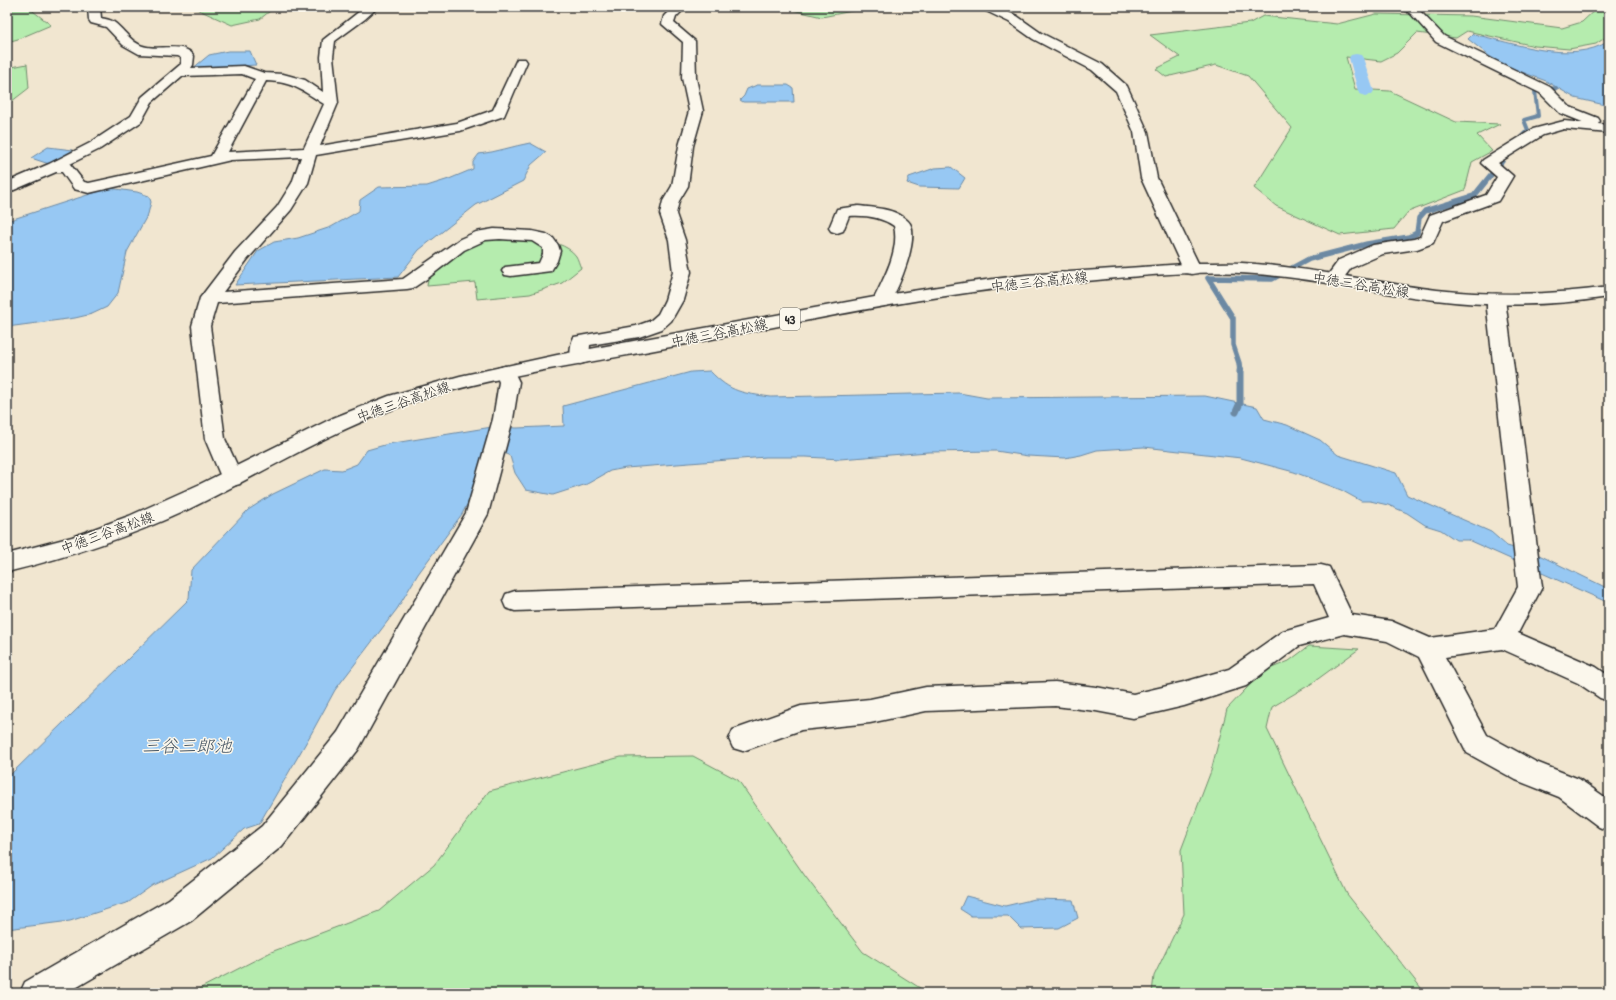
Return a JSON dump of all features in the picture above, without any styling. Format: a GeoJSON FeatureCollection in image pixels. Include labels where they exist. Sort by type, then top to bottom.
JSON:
{"type":"FeatureCollection","features":[{"type":"Feature","properties":{"kind":"street"},"geometry":{"type":"LineString","coordinates":[[7,188],[54,167],[95,146],[136,119],[147,100],[187,65],[188,56],[179,52],[143,51],[127,42],[110,24],[95,20],[94,7]]}},
{"type":"Feature","properties":{"kind":"street"},"geometry":{"type":"LineString","coordinates":[[232,478],[215,439],[208,393],[201,326],[209,298],[241,256],[283,210],[300,183],[310,152],[331,104],[327,57],[329,40],[361,17],[372,7]]}},
{"type":"Feature","properties":{"kind":"street"},"geometry":{"type":"LineString","coordinates":[[580,358],[581,341],[639,331],[656,325],[665,317],[674,300],[682,272],[677,240],[668,214],[671,201],[680,186],[686,146],[696,111],[689,78],[689,41],[668,24],[670,16],[680,7]]}},
{"type":"Feature","properties":{"kind":"street"},"geometry":{"type":"LineString","coordinates":[[986,7],[1013,19],[1037,36],[1097,67],[1122,89],[1141,132],[1149,178],[1192,269]]}},
{"type":"Feature","properties":{"kind":"street"},"geometry":{"type":"LineString","coordinates":[[1406,7],[1416,12],[1440,39],[1545,90],[1565,110],[1609,128]]}},
{"type":"Feature","properties":{"kind":"street"},"geometry":{"type":"LineString","coordinates":[[54,167],[67,168],[78,186],[89,188],[231,156],[266,153],[310,152],[460,127],[499,113],[521,62]]}},
{"type":"Feature","properties":{"kind":"street"},"geometry":{"type":"LineString","coordinates":[[180,72],[244,70],[262,77],[283,78],[300,83],[331,104]]}},
{"type":"Feature","properties":{"kind":"street"},"geometry":{"type":"LineString","coordinates":[[216,160],[262,77]]}},
{"type":"Feature","properties":{"kind":"street"},"geometry":{"type":"LineString","coordinates":[[1334,279],[1345,264],[1379,249],[1417,244],[1427,240],[1436,218],[1492,198],[1505,176],[1488,163],[1538,132],[1564,125],[1609,128]]}},
{"type":"Feature","properties":{"kind":"street"},"geometry":{"type":"LineString","coordinates":[[837,228],[843,212],[858,210],[888,215],[902,224],[905,236],[898,264],[882,302]]}},
{"type":"Feature","properties":{"kind":"street"},"geometry":{"type":"LineString","coordinates":[[209,298],[407,284],[452,250],[474,238],[491,234],[530,235],[541,238],[550,244],[552,252],[550,260],[545,267],[511,271]]}},
{"type":"Feature","properties":{"kind":"street","name":"中徳三谷高松線"},"geometry":{"type":"LineString","coordinates":[[7,563],[87,541],[130,526],[177,505],[361,414],[427,390],[505,372],[882,302],[1017,281],[1192,269],[1251,269],[1334,279],[1433,295],[1496,299],[1556,299],[1609,292]]}},
{"type":"Feature","properties":{"kind":"street"},"geometry":{"type":"LineString","coordinates":[[1496,299],[1530,587],[1503,638]]}},
{"type":"Feature","properties":{"kind":"street"},"geometry":{"type":"LineString","coordinates":[[36,993],[180,910],[272,836],[348,741],[477,514],[503,419],[509,382],[505,372]]}},
{"type":"Feature","properties":{"kind":"street"},"geometry":{"type":"LineString","coordinates":[[515,601],[1321,574],[1344,624]]}},
{"type":"Feature","properties":{"kind":"street"},"geometry":{"type":"LineString","coordinates":[[742,739],[801,718],[870,711],[926,700],[1055,694],[1096,699],[1133,706],[1184,694],[1238,678],[1292,638],[1344,624],[1391,631],[1428,649],[1503,638],[1587,675],[1609,690]]}},
{"type":"Feature","properties":{"kind":"street"},"geometry":{"type":"LineString","coordinates":[[1428,649],[1477,744],[1526,771],[1568,788],[1609,817]]}},
{"type":"Feature","properties":{"kind":"green space"},"geometry":{"type":"Polygon","coordinates":[[[7,7],[30,7],[29,8],[51,25],[7,42],[7,7]]]}},
{"type":"Feature","properties":{"kind":"green space"},"geometry":{"type":"Polygon","coordinates":[[[192,7],[275,7],[260,19],[232,25],[192,7]]]}},
{"type":"Feature","properties":{"kind":"green space"},"geometry":{"type":"Polygon","coordinates":[[[780,7],[872,7],[822,17],[780,7]]]}},
{"type":"Feature","properties":{"kind":"green space"},"geometry":{"type":"Polygon","coordinates":[[[1598,7],[1609,7],[1609,35],[1596,44],[1569,49],[1535,46],[1467,31],[1456,38],[1417,33],[1397,53],[1381,61],[1346,57],[1355,89],[1390,91],[1456,122],[1500,124],[1477,135],[1492,151],[1472,162],[1465,190],[1408,212],[1394,229],[1340,235],[1276,206],[1254,188],[1292,128],[1248,76],[1216,65],[1166,77],[1156,69],[1180,57],[1150,35],[1250,23],[1263,16],[1337,24],[1376,14],[1471,16],[1562,28],[1582,22],[1598,7]]]}},
{"type":"Feature","properties":{"kind":"green space"},"geometry":{"type":"Polygon","coordinates":[[[27,64],[29,88],[7,105],[7,68],[27,64]]]}},
{"type":"Feature","properties":{"kind":"green space"},"geometry":{"type":"Polygon","coordinates":[[[479,237],[531,239],[558,244],[569,249],[576,256],[581,268],[562,283],[530,294],[477,299],[475,282],[427,286],[429,272],[479,237]]]}},
{"type":"Feature","properties":{"kind":"green space"},"geometry":{"type":"Polygon","coordinates":[[[1309,646],[1359,649],[1311,684],[1272,707],[1267,729],[1347,894],[1425,993],[1152,993],[1154,976],[1184,914],[1181,850],[1211,771],[1227,709],[1262,672],[1289,661],[1309,646]]]}},
{"type":"Feature","properties":{"kind":"green space"},"geometry":{"type":"Polygon","coordinates":[[[693,756],[738,780],[805,876],[863,952],[928,993],[191,993],[271,952],[379,911],[434,865],[489,791],[621,757],[693,756]]]}},
{"type":"Feature","properties":{"kind":"water"},"geometry":{"type":"Polygon","coordinates":[[[1473,34],[1542,50],[1560,52],[1594,48],[1609,41],[1609,106],[1575,98],[1546,81],[1506,66],[1493,59],[1468,39],[1473,34]]]}},
{"type":"Feature","properties":{"kind":"water"},"geometry":{"type":"Polygon","coordinates":[[[228,51],[250,51],[256,65],[192,69],[209,55],[228,51]]]}},
{"type":"Feature","properties":{"kind":"water"},"geometry":{"type":"Polygon","coordinates":[[[757,85],[788,85],[793,88],[794,102],[743,102],[740,100],[744,96],[747,89],[757,85]]]}},
{"type":"Feature","properties":{"kind":"water"},"geometry":{"type":"Polygon","coordinates":[[[530,143],[546,152],[531,165],[523,181],[476,205],[419,250],[398,277],[235,285],[258,251],[274,242],[298,238],[331,227],[359,211],[360,200],[379,187],[427,186],[473,169],[473,162],[479,154],[530,143]]]}},
{"type":"Feature","properties":{"kind":"water"},"geometry":{"type":"Polygon","coordinates":[[[48,147],[73,150],[49,164],[31,158],[48,147]]]}},
{"type":"Feature","properties":{"kind":"water"},"geometry":{"type":"Polygon","coordinates":[[[951,167],[965,178],[959,188],[919,187],[907,183],[909,177],[935,168],[951,167]]]}},
{"type":"Feature","properties":{"kind":"water"},"geometry":{"type":"Polygon","coordinates":[[[109,188],[137,192],[149,196],[151,202],[148,214],[127,252],[118,293],[107,307],[92,314],[75,318],[7,327],[7,221],[109,188]]]}},
{"type":"Feature","properties":{"kind":"water","name":"三谷三郎池"},"geometry":{"type":"Polygon","coordinates":[[[710,371],[724,384],[738,391],[771,397],[959,393],[987,398],[1205,396],[1257,407],[1264,419],[1287,425],[1320,440],[1338,455],[1396,473],[1407,495],[1491,532],[1507,546],[1539,555],[1609,589],[1609,603],[1468,540],[1456,540],[1441,530],[1425,525],[1407,513],[1388,505],[1370,501],[1361,501],[1341,490],[1294,472],[1241,458],[1144,447],[1097,450],[1065,458],[1028,456],[996,451],[928,452],[840,459],[766,457],[626,468],[610,471],[587,484],[553,495],[526,490],[515,473],[510,456],[502,452],[474,491],[462,514],[418,574],[397,609],[335,690],[259,824],[244,829],[212,858],[153,885],[129,902],[70,921],[7,929],[7,778],[189,599],[191,570],[248,510],[273,494],[325,469],[342,470],[357,464],[367,450],[388,444],[492,427],[517,428],[564,426],[563,406],[691,372],[710,371]]]}},
{"type":"Feature","properties":{"kind":"water"},"geometry":{"type":"Polygon","coordinates":[[[966,896],[1005,906],[1035,899],[1073,900],[1078,918],[1059,928],[1021,929],[1008,916],[971,916],[960,909],[966,896]]]}},
{"type":"Feature","properties":{"kind":"waterway"},"geometry":{"type":"LineString","coordinates":[[1356,58],[1366,91]]}},
{"type":"Feature","properties":{"kind":"waterway"},"geometry":{"type":"LineString","coordinates":[[1522,142],[1521,137],[1528,130],[1524,120],[1538,116],[1535,91],[1556,88]]}},
{"type":"Feature","properties":{"kind":"waterway"},"geometry":{"type":"LineString","coordinates":[[1501,162],[1507,154]]}},
{"type":"Feature","properties":{"kind":"waterway"},"geometry":{"type":"LineString","coordinates":[[1240,372],[1239,363],[1233,345],[1233,318],[1208,278],[1272,279],[1309,259],[1367,244],[1409,237],[1417,233],[1419,218],[1425,211],[1474,196],[1502,161]]}},
{"type":"Feature","properties":{"kind":"waterway"},"geometry":{"type":"LineString","coordinates":[[1236,412],[1240,403],[1240,372]]}}]}
